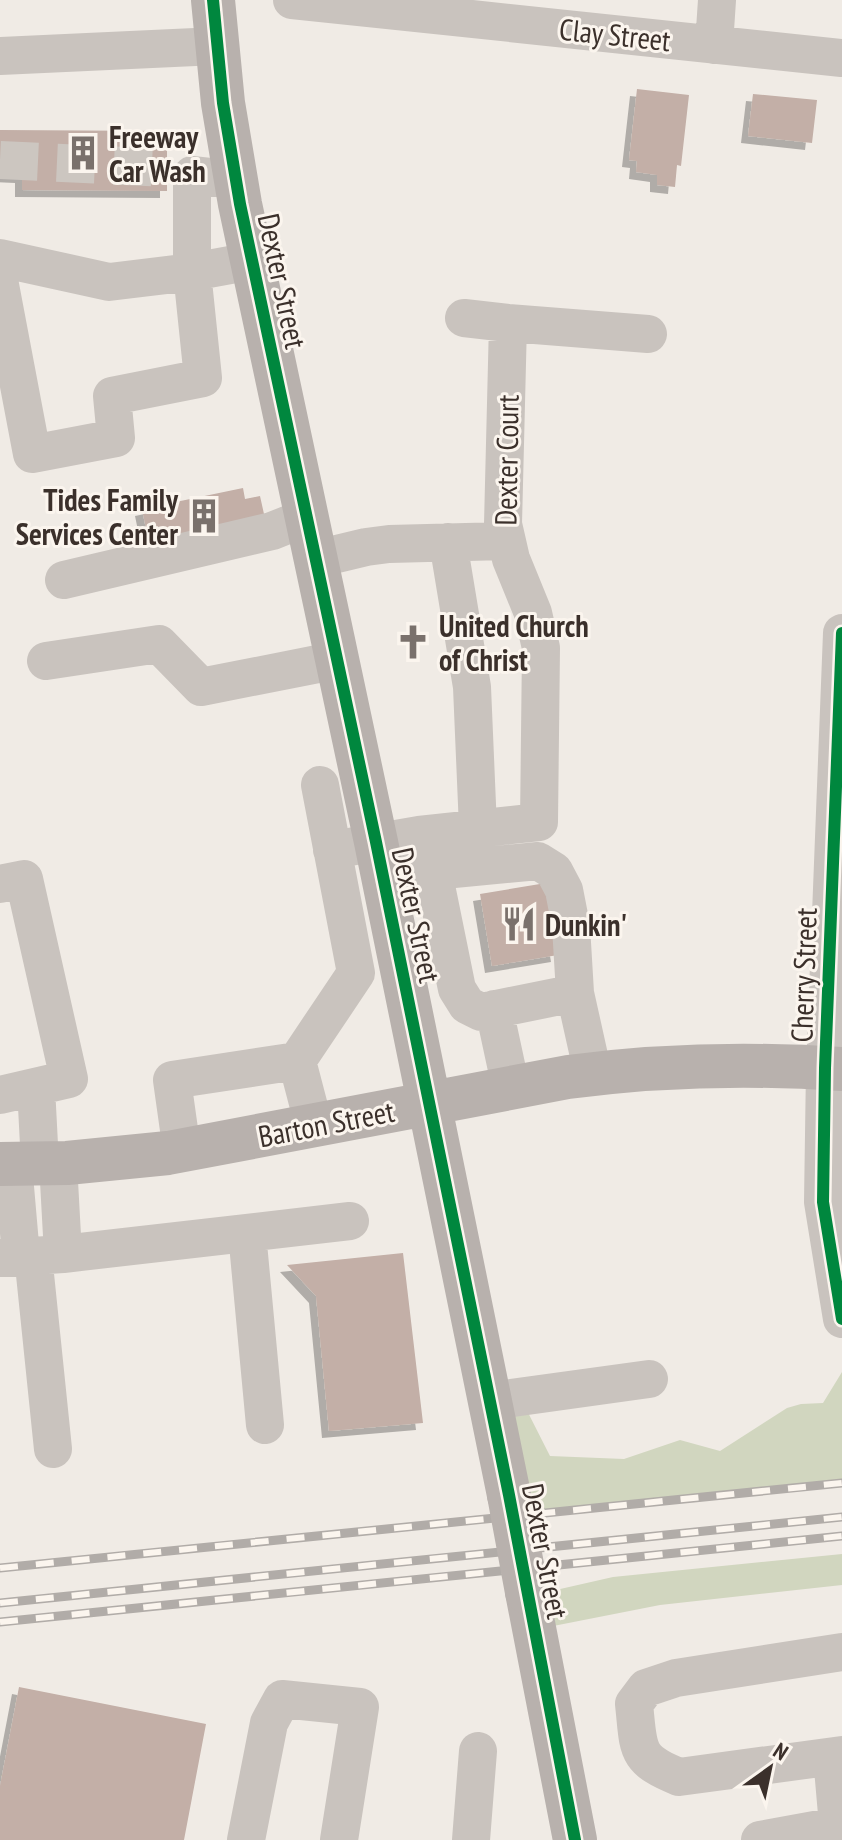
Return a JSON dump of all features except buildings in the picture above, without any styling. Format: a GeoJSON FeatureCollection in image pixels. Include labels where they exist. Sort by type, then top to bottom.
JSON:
{"type":"FeatureCollection","features":[{"type":"Feature","properties":{"kind":"main road","name":"Dexter Street"},"geometry":{"type":"LineString","coordinates":[[213,0],[223,103],[236,180],[380,861],[509,1495],[575,1840]]}},
{"type":"Feature","properties":{"kind":"main road","name":"Barton Street"},"geometry":{"type":"LineString","coordinates":[[28,1164],[182,1151],[593,1074],[709,1065],[834,1069]]}},
{"type":"Feature","properties":{"kind":"street","name":"Clay Street"},"geometry":{"type":"LineString","coordinates":[[292,0],[445,8],[714,45],[842,58]]}},
{"type":"Feature","properties":{"kind":"street"},"geometry":{"type":"LineString","coordinates":[[714,45],[717,0]]}},
{"type":"Feature","properties":{"kind":"street"},"geometry":{"type":"LineString","coordinates":[[0,56],[217,46]]}},
{"type":"Feature","properties":{"kind":"street"},"geometry":{"type":"LineString","coordinates":[[0,285],[32,454],[116,438],[112,396],[203,378],[180,172],[236,180]]}},
{"type":"Feature","properties":{"kind":"street"},"geometry":{"type":"LineString","coordinates":[[0,258],[109,282],[252,261]]}},
{"type":"Feature","properties":{"kind":"street"},"geometry":{"type":"LineString","coordinates":[[464,318],[648,334]]}},
{"type":"Feature","properties":{"kind":"street","name":"Dexter Court"},"geometry":{"type":"LineString","coordinates":[[380,861],[419,835],[539,822],[541,648],[533,613],[505,541],[503,524],[508,323]]}},
{"type":"Feature","properties":{"kind":"street"},"geometry":{"type":"LineString","coordinates":[[64,580],[272,531],[307,517]]}},
{"type":"Feature","properties":{"kind":"street","name":"Dexter Court"},"geometry":{"type":"LineString","coordinates":[[316,559],[389,544],[505,541]]}},
{"type":"Feature","properties":{"kind":"street"},"geometry":{"type":"LineString","coordinates":[[448,542],[472,687],[478,828]]}},
{"type":"Feature","properties":{"kind":"street","name":"Cherry Street"},"geometry":{"type":"LineString","coordinates":[[842,633],[834,1069],[823,1202],[842,1319]]}},
{"type":"Feature","properties":{"kind":"street"},"geometry":{"type":"LineString","coordinates":[[46,661],[159,644],[201,687],[338,660]]}},
{"type":"Feature","properties":{"kind":"street"},"geometry":{"type":"LineString","coordinates":[[182,1151],[172,1080],[297,1061],[356,973],[320,785]]}},
{"type":"Feature","properties":{"kind":"street"},"geometry":{"type":"LineString","coordinates":[[332,850],[433,871],[538,861],[554,871],[564,890],[571,926],[575,993],[593,1074]]}},
{"type":"Feature","properties":{"kind":"street"},"geometry":{"type":"LineString","coordinates":[[433,871],[457,989],[467,1005],[481,1012],[575,993]]}},
{"type":"Feature","properties":{"kind":"street"},"geometry":{"type":"LineString","coordinates":[[0,884],[24,879],[69,1079],[18,1091],[28,1164],[29,1256],[53,1449]]}},
{"type":"Feature","properties":{"kind":"street"},"geometry":{"type":"LineString","coordinates":[[494,1009],[511,1088]]}},
{"type":"Feature","properties":{"kind":"street"},"geometry":{"type":"LineString","coordinates":[[297,1061],[314,1126]]}},
{"type":"Feature","properties":{"kind":"street"},"geometry":{"type":"LineString","coordinates":[[29,1256],[350,1221]]}},
{"type":"Feature","properties":{"kind":"street"},"geometry":{"type":"LineString","coordinates":[[247,1233],[265,1425]]}},
{"type":"Feature","properties":{"kind":"street"},"geometry":{"type":"LineString","coordinates":[[490,1401],[649,1379]]}},
{"type":"Feature","properties":{"kind":"street"},"geometry":{"type":"LineString","coordinates":[[760,1840],[840,1825],[837,1756],[679,1777],[655,1768],[639,1748],[634,1704],[646,1688],[676,1678],[842,1652]]}},
{"type":"Feature","properties":{"kind":"street"},"geometry":{"type":"LineString","coordinates":[[246,1840],[269,1723],[282,1699],[360,1707],[339,1840]]}},
{"type":"Feature","properties":{"kind":"street"},"geometry":{"type":"LineString","coordinates":[[471,1840],[478,1751]]}},
{"type":"Feature","properties":{"kind":"green space"},"geometry":{"type":"Polygon","coordinates":[[[842,1372],[842,1481],[628,1501],[509,1523],[513,1383],[550,1456],[624,1459],[680,1440],[720,1451],[787,1408],[823,1403],[842,1372]]]}},
{"type":"Feature","properties":{"kind":"green space"},"geometry":{"type":"Polygon","coordinates":[[[842,1554],[842,1585],[660,1605],[538,1629],[525,1597],[613,1577],[842,1554]]]}},
{"type":"Feature","properties":{"kind":"tunnel"},"geometry":{"type":"LineString","coordinates":[[0,160],[168,168]]}},
{"type":"Feature","properties":{"kind":"railway"},"geometry":{"type":"LineString","coordinates":[[0,1568],[842,1483]]}},
{"type":"Feature","properties":{"kind":"railway"},"geometry":{"type":"LineString","coordinates":[[0,1603],[842,1517]]}},
{"type":"Feature","properties":{"kind":"railway"},"geometry":{"type":"LineString","coordinates":[[0,1622],[842,1536]]}},
{"type":"Feature","properties":{"kind":"cycle path"},"geometry":{"type":"LineString","coordinates":[[213,0],[223,103],[240,204],[376,842],[509,1495],[575,1840]]}},
{"type":"Feature","properties":{"kind":"cycle path"},"geometry":{"type":"LineString","coordinates":[[842,633],[825,1068],[823,1202],[842,1319]]}},
{"type":"Feature","properties":{"kind":"place","name":"Freeway Car Wash"},"geometry":{"type":"Point","coordinates":[83,153]}},
{"type":"Feature","properties":{"kind":"place","name":"Tides Family Services Center"},"geometry":{"type":"Point","coordinates":[204,516]}},
{"type":"Feature","properties":{"kind":"place","name":"United Church of Christ"},"geometry":{"type":"Point","coordinates":[413,642]}},
{"type":"Feature","properties":{"kind":"place","name":"Dunkin'"},"geometry":{"type":"Point","coordinates":[519,924]}}]}
